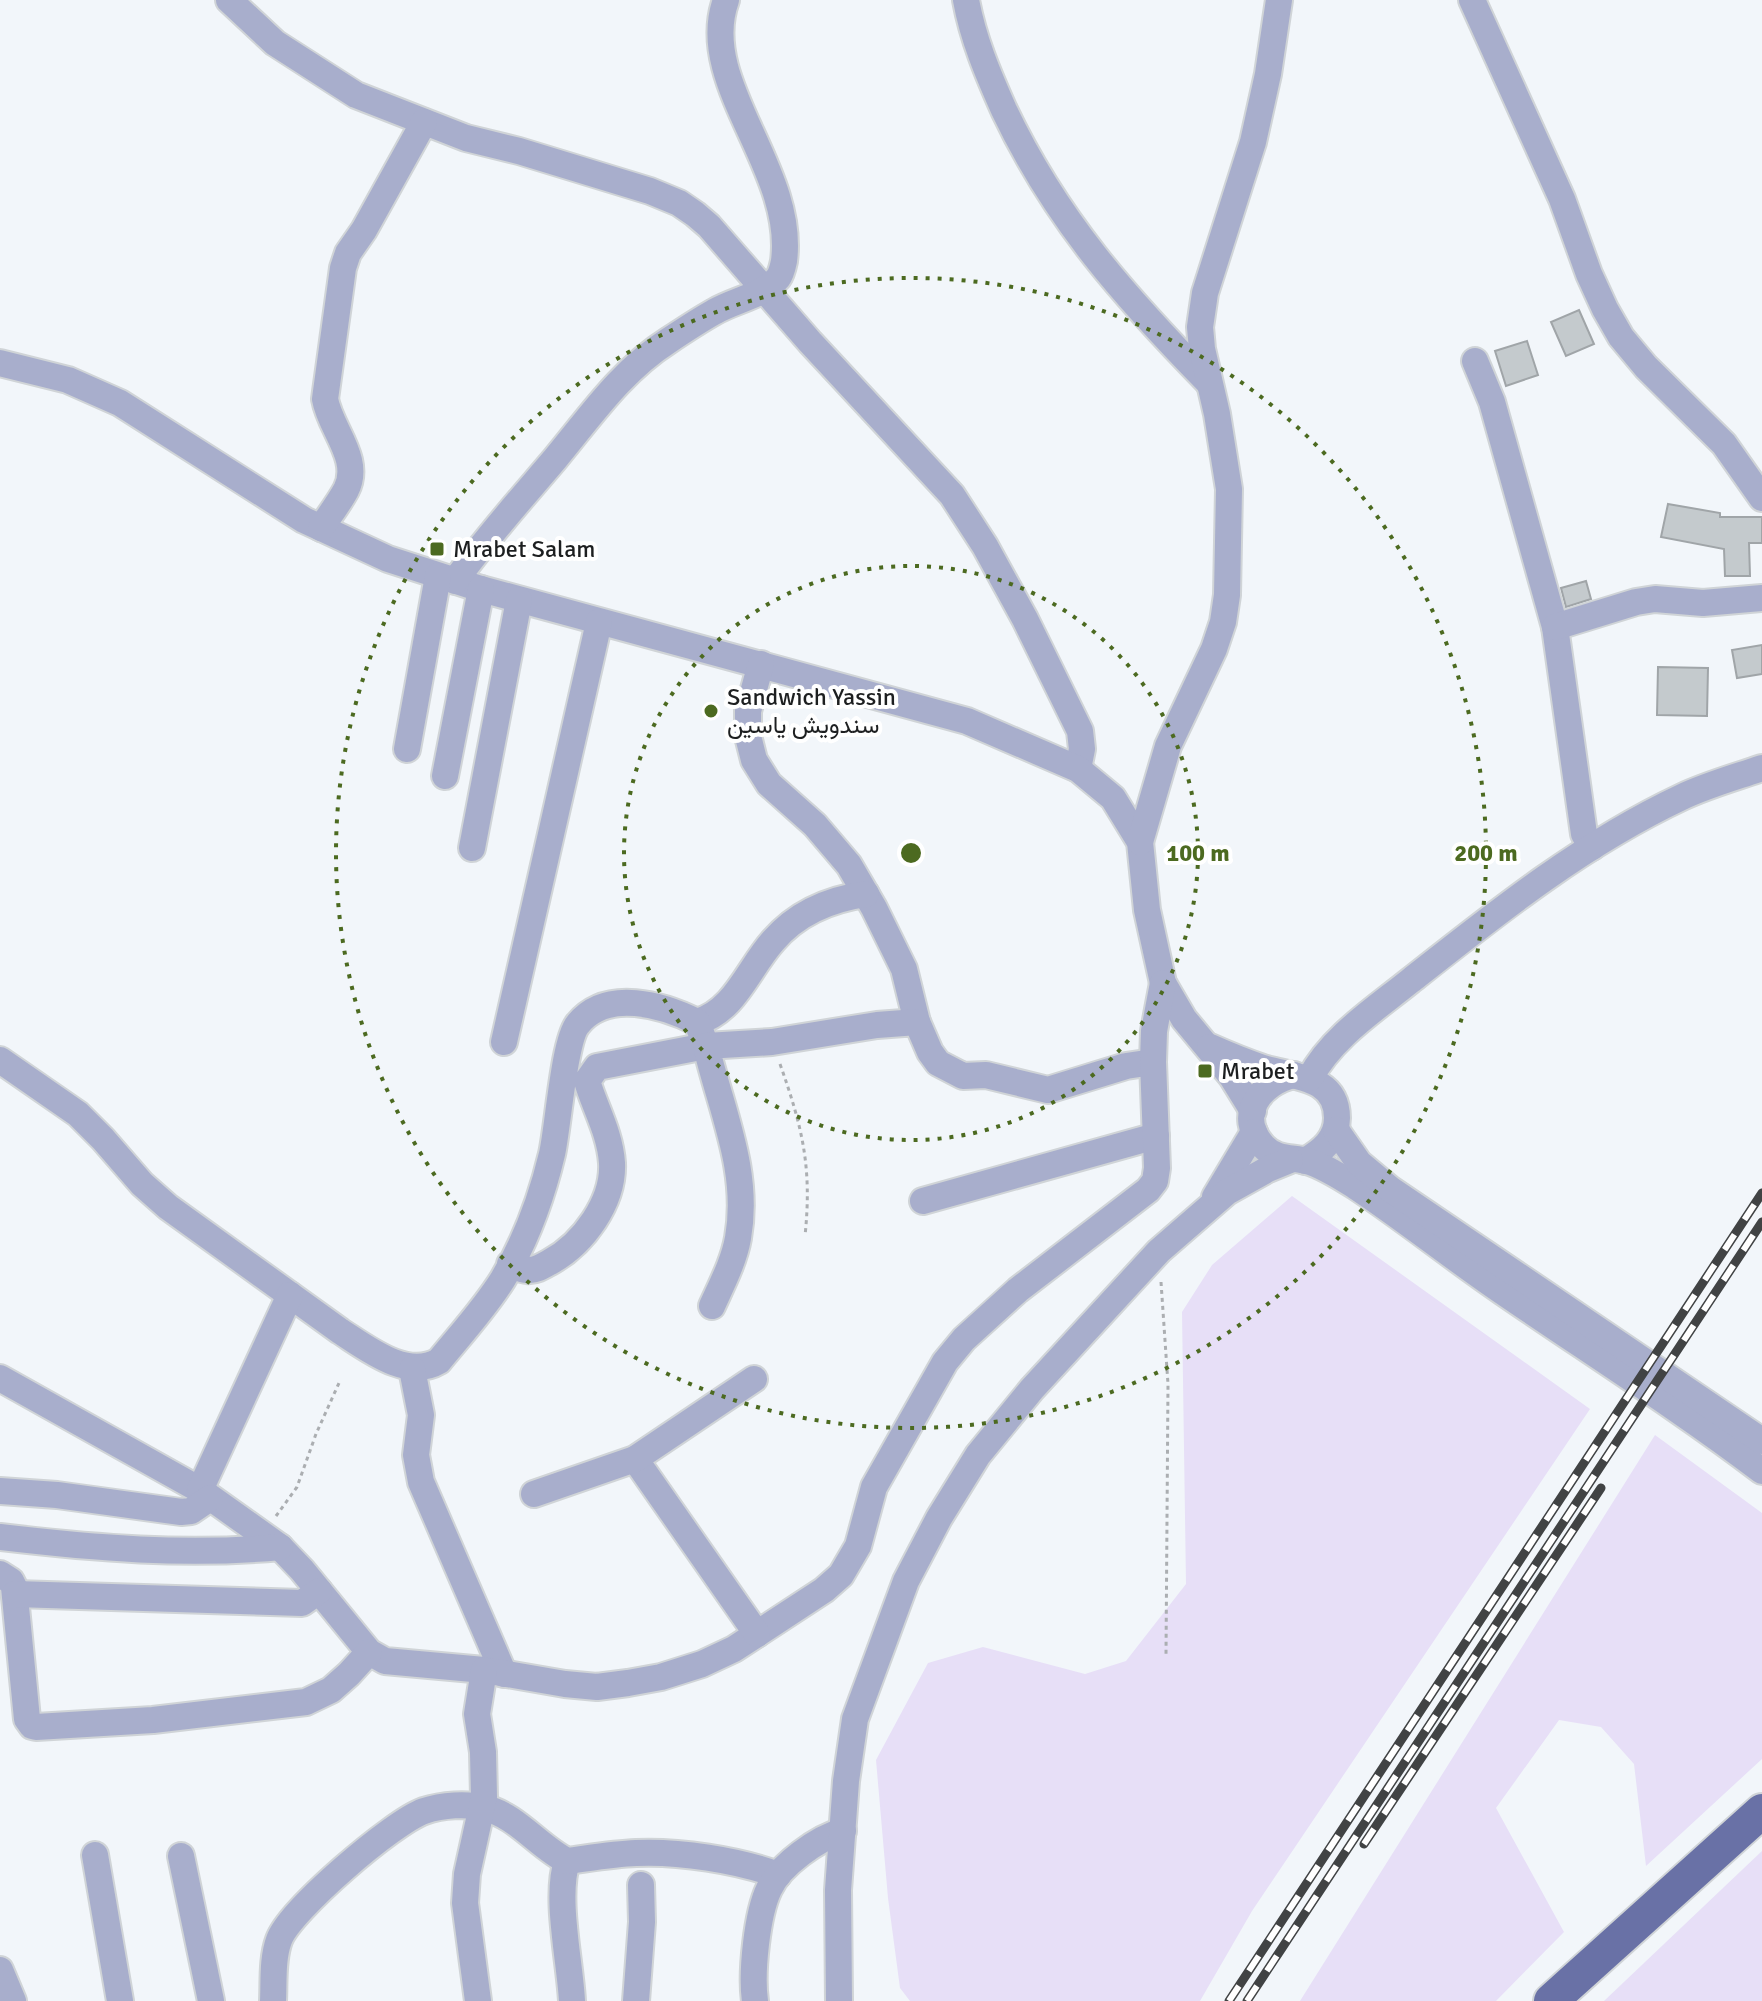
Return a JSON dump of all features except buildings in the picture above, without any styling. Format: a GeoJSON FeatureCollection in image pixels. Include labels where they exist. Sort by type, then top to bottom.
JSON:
{"type":"FeatureCollection","features":[{"type":"Feature","properties":{"kind":"main road"},"geometry":{"type":"LineString","coordinates":[[1551,2001],[1762,1811]]}},
{"type":"Feature","properties":{"kind":"street"},"geometry":{"type":"LineString","coordinates":[[229,0],[275,43],[356,95],[466,138],[650,191],[679,203],[709,226],[810,342],[952,495],[985,546],[1025,619],[1080,731],[1082,749],[1078,769]]}},
{"type":"Feature","properties":{"kind":"street"},"geometry":{"type":"LineString","coordinates":[[407,749],[447,579],[500,522],[626,374],[664,343],[716,310],[765,289],[780,276],[784,260],[782,207],[767,163],[728,79],[720,29],[726,0]]}},
{"type":"Feature","properties":{"kind":"street"},"geometry":{"type":"LineString","coordinates":[[966,0],[971,27],[993,86],[1023,148],[1064,217],[1125,294],[1209,383]]}},
{"type":"Feature","properties":{"kind":"street"},"geometry":{"type":"LineString","coordinates":[[1279,0],[1268,74],[1253,142],[1205,293],[1200,327],[1229,489],[1227,595],[1223,622],[1214,649],[1168,746],[1140,842],[1151,937],[1163,983],[1184,1019],[1232,1077],[1262,1145],[1275,1155],[1298,1160],[1354,1186],[1490,1271],[1756,1451]]}},
{"type":"Feature","properties":{"kind":"street"},"geometry":{"type":"LineString","coordinates":[[1472,0],[1557,187],[1589,274],[1621,337],[1646,367],[1724,444],[1762,498]]}},
{"type":"Feature","properties":{"kind":"street"},"geometry":{"type":"LineString","coordinates":[[321,528],[346,490],[352,467],[328,415],[325,399],[343,268],[348,253],[424,122]]}},
{"type":"Feature","properties":{"kind":"street"},"geometry":{"type":"LineString","coordinates":[[1475,361],[1492,402],[1555,627],[1584,834],[1592,847]]}},
{"type":"Feature","properties":{"kind":"street"},"geometry":{"type":"LineString","coordinates":[[0,363],[68,380],[120,403],[247,485],[321,528],[388,559],[519,600],[967,721],[1078,769],[1113,798],[1140,842]]}},
{"type":"Feature","properties":{"kind":"street"},"geometry":{"type":"LineString","coordinates":[[445,776],[481,589]]}},
{"type":"Feature","properties":{"kind":"street"},"geometry":{"type":"LineString","coordinates":[[1555,627],[1655,599],[1703,603],[1762,598]]}},
{"type":"Feature","properties":{"kind":"street"},"geometry":{"type":"LineString","coordinates":[[472,848],[519,600]]}},
{"type":"Feature","properties":{"kind":"street"},"geometry":{"type":"LineString","coordinates":[[504,1042],[599,622]]}},
{"type":"Feature","properties":{"kind":"street"},"geometry":{"type":"LineString","coordinates":[[761,664],[748,711],[748,736],[754,760],[769,784],[815,825],[849,865],[904,969],[917,1022],[938,1063],[963,1076],[1004,1078],[1048,1090],[1126,1066],[1153,1062]]}},
{"type":"Feature","properties":{"kind":"street"},"geometry":{"type":"LineString","coordinates":[[1209,1207],[1253,1122],[1256,1100],[1265,1087],[1278,1078],[1302,1076],[1347,1032],[1497,912],[1592,847],[1638,818],[1685,795],[1762,768]]}},
{"type":"Feature","properties":{"kind":"street"},"geometry":{"type":"LineString","coordinates":[[702,1034],[711,1018],[728,1004],[774,940],[814,908],[839,898],[866,894]]}},
{"type":"Feature","properties":{"kind":"street"},"geometry":{"type":"LineString","coordinates":[[0,1378],[205,1494],[271,1541],[319,1591],[369,1652],[385,1661],[441,1664],[597,1687],[661,1677],[702,1664],[734,1649],[824,1590],[841,1575],[858,1546],[874,1487],[945,1362],[964,1339],[1018,1290],[1148,1190],[1155,1181],[1154,1031],[1163,983]]}},
{"type":"Feature","properties":{"kind":"street"},"geometry":{"type":"LineString","coordinates":[[0,1060],[78,1114],[142,1184],[168,1207],[290,1295],[363,1345],[412,1369],[428,1368],[439,1361],[492,1294],[530,1221],[552,1155],[576,1025],[588,1015],[629,1002],[650,1003],[702,1034],[733,1142],[742,1196],[738,1239],[712,1306]]}},
{"type":"Feature","properties":{"kind":"street"},"geometry":{"type":"LineString","coordinates":[[510,1264],[525,1271],[536,1270],[556,1259],[578,1242],[608,1192],[612,1164],[607,1134],[587,1081],[597,1067],[702,1034],[772,1042],[877,1025],[917,1022]]}},
{"type":"Feature","properties":{"kind":"street"},"geometry":{"type":"LineString","coordinates":[[570,1045],[576,1048],[583,1064],[592,1070]]}},
{"type":"Feature","properties":{"kind":"street"},"geometry":{"type":"LineString","coordinates":[[839,2001],[838,1890],[846,1781],[855,1719],[906,1581],[939,1518],[978,1455],[1032,1389],[1159,1251],[1209,1207],[1247,1180],[1298,1160],[1329,1143],[1336,1130],[1337,1114],[1333,1099],[1323,1086],[1302,1076],[1252,1064],[1207,1046]]}},
{"type":"Feature","properties":{"kind":"street"},"geometry":{"type":"LineString","coordinates":[[1336,1130],[1374,1177],[1490,1271]]}},
{"type":"Feature","properties":{"kind":"street"},"geometry":{"type":"LineString","coordinates":[[923,1201],[1156,1136]]}},
{"type":"Feature","properties":{"kind":"street"},"geometry":{"type":"LineString","coordinates":[[0,1491],[191,1511],[205,1494],[290,1295]]}},
{"type":"Feature","properties":{"kind":"street"},"geometry":{"type":"LineString","coordinates":[[412,1369],[421,1415],[416,1455],[421,1482],[494,1672],[477,1714],[485,1776],[483,1807],[467,1874],[465,1903],[478,2001]]}},
{"type":"Feature","properties":{"kind":"street"},"geometry":{"type":"LineString","coordinates":[[534,1494],[635,1459],[754,1379]]}},
{"type":"Feature","properties":{"kind":"street"},"geometry":{"type":"LineString","coordinates":[[635,1459],[757,1634]]}},
{"type":"Feature","properties":{"kind":"street"},"geometry":{"type":"LineString","coordinates":[[0,1537],[145,1550],[208,1551],[271,1541]]}},
{"type":"Feature","properties":{"kind":"street"},"geometry":{"type":"LineString","coordinates":[[319,1591],[302,1603],[8,1584],[27,1719],[32,1726],[41,1728],[153,1720],[306,1702],[331,1690],[369,1652]]}},
{"type":"Feature","properties":{"kind":"street"},"geometry":{"type":"LineString","coordinates":[[273,2001],[279,1941],[289,1922],[320,1891],[404,1821],[423,1811],[444,1806],[483,1807],[505,1817],[567,1861],[637,1853],[684,1856],[759,1868],[778,1875]]}},
{"type":"Feature","properties":{"kind":"street"},"geometry":{"type":"LineString","coordinates":[[755,2001],[752,1979],[768,1890],[778,1875],[813,1845],[843,1831]]}},
{"type":"Feature","properties":{"kind":"street"},"geometry":{"type":"LineString","coordinates":[[95,1855],[120,2001]]}},
{"type":"Feature","properties":{"kind":"street"},"geometry":{"type":"LineString","coordinates":[[181,1856],[211,2001]]}},
{"type":"Feature","properties":{"kind":"street"},"geometry":{"type":"LineString","coordinates":[[567,1861],[563,1872],[572,2001]]}},
{"type":"Feature","properties":{"kind":"street"},"geometry":{"type":"LineString","coordinates":[[636,2001],[642,1922],[641,1885]]}},
{"type":"Feature","properties":{"kind":"street"},"geometry":{"type":"LineString","coordinates":[[0,1970],[13,2001]]}},
{"type":"Feature","properties":{"kind":"path"},"geometry":{"type":"LineString","coordinates":[[772,1042],[802,1132],[808,1187],[805,1236]]}},
{"type":"Feature","properties":{"kind":"path"},"geometry":{"type":"LineString","coordinates":[[1159,1251],[1168,1384],[1166,1654]]}},
{"type":"Feature","properties":{"kind":"path"},"geometry":{"type":"LineString","coordinates":[[271,1541],[297,1487],[339,1383]]}},
{"type":"Feature","properties":{"kind":"shaded area"},"geometry":{"type":"Polygon","coordinates":[[[1292,1196],[1590,1409],[1252,1911],[1200,2001],[910,2001],[900,1988],[888,1898],[876,1760],[928,1663],[983,1647],[1085,1674],[1126,1661],[1186,1584],[1182,1312],[1212,1265],[1292,1196]]]}},
{"type":"Feature","properties":{"kind":"shaded area"},"geometry":{"type":"Polygon","coordinates":[[[1655,1435],[1762,1513],[1762,1759],[1646,1866],[1634,1764],[1601,1727],[1559,1720],[1496,1808],[1564,1932],[1496,2001],[1300,2001],[1655,1435]]]}},
{"type":"Feature","properties":{"kind":"shaded area"},"geometry":{"type":"Polygon","coordinates":[[[1762,1851],[1762,2001],[1604,2001],[1762,1851]]]}},
{"type":"Feature","properties":{"kind":"railway"},"geometry":{"type":"LineString","coordinates":[[1229,2001],[1762,1193]]}},
{"type":"Feature","properties":{"kind":"railway"},"geometry":{"type":"LineString","coordinates":[[1247,2001],[1762,1222]]}},
{"type":"Feature","properties":{"kind":"railway"},"geometry":{"type":"LineString","coordinates":[[1364,1844],[1601,1488]]}},
{"type":"Feature","properties":{"kind":"place","name":"Mrabet Salam"},"geometry":{"type":"Point","coordinates":[437,549]}},
{"type":"Feature","properties":{"kind":"place","name":"Sandwich Yassin سندويش ياسين"},"geometry":{"type":"Point","coordinates":[711,711]}},
{"type":"Feature","properties":{"kind":"place","name":"Mrabet"},"geometry":{"type":"Point","coordinates":[1205,1071]}}]}
